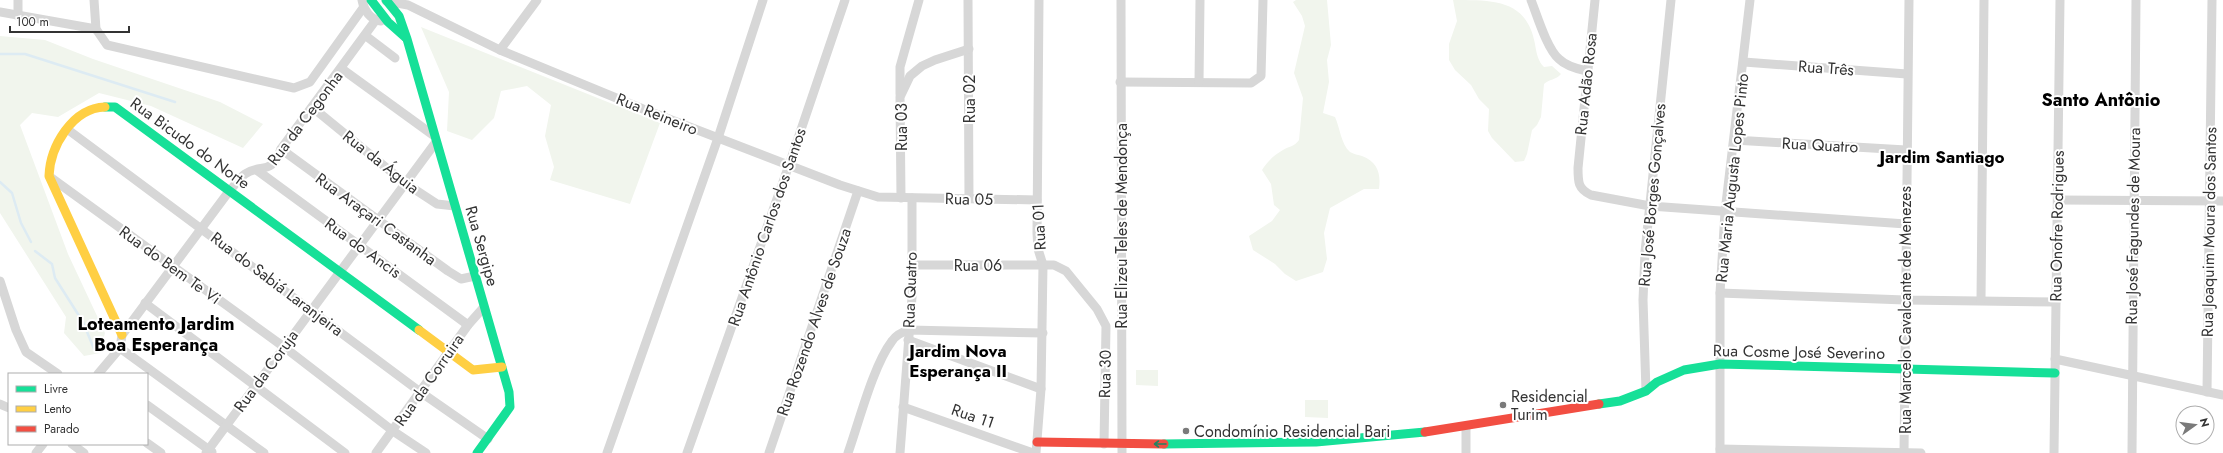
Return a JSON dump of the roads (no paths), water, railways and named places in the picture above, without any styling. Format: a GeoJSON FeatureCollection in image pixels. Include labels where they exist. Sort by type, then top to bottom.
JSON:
{"type":"FeatureCollection","features":[{"type":"Feature","properties":{"kind":"street"},"geometry":{"type":"LineString","coordinates":[[18,0],[18,16]]}},
{"type":"Feature","properties":{"kind":"street"},"geometry":{"type":"LineString","coordinates":[[94,0],[96,29],[107,46],[294,88],[310,82],[363,4],[375,21],[388,22],[399,16],[418,12]]}},
{"type":"Feature","properties":{"kind":"street"},"geometry":{"type":"LineString","coordinates":[[371,0],[388,22],[407,39]]}},
{"type":"Feature","properties":{"kind":"street"},"geometry":{"type":"LineString","coordinates":[[386,0],[399,16]]}},
{"type":"Feature","properties":{"kind":"street","name":"Rua Reineiro"},"geometry":{"type":"LineString","coordinates":[[386,0],[408,5],[418,12],[500,50],[718,138],[858,191],[878,197],[901,198]]}},
{"type":"Feature","properties":{"kind":"street"},"geometry":{"type":"LineString","coordinates":[[500,50],[537,0]]}},
{"type":"Feature","properties":{"kind":"street"},"geometry":{"type":"LineString","coordinates":[[607,453],[718,138],[763,0]]}},
{"type":"Feature","properties":{"kind":"street","name":"Rua Antônio Carlos dos Santos"},"geometry":{"type":"LineString","coordinates":[[687,453],[789,165],[844,0]]}},
{"type":"Feature","properties":{"kind":"street"},"geometry":{"type":"LineString","coordinates":[[900,97],[900,67],[919,0]]}},
{"type":"Feature","properties":{"kind":"street","name":"Rua 02"},"geometry":{"type":"LineString","coordinates":[[968,0],[969,199]]}},
{"type":"Feature","properties":{"kind":"street","name":"Rua 01"},"geometry":{"type":"LineString","coordinates":[[1036,453],[1041,389],[1043,333],[1043,265],[1038,250],[1037,200],[1039,0]]}},
{"type":"Feature","properties":{"kind":"street","name":"Rua Elizeu Teles de Mendonça"},"geometry":{"type":"LineString","coordinates":[[1121,0],[1122,449]]}},
{"type":"Feature","properties":{"kind":"street"},"geometry":{"type":"LineString","coordinates":[[1199,82],[1200,0]]}},
{"type":"Feature","properties":{"kind":"street"},"geometry":{"type":"LineString","coordinates":[[1120,82],[1250,83],[1260,76],[1263,0]]}},
{"type":"Feature","properties":{"kind":"street"},"geometry":{"type":"LineString","coordinates":[[1531,0],[1551,48],[1558,59],[1572,67],[1587,71]]}},
{"type":"Feature","properties":{"kind":"street","name":"Rua Adão Rosa"},"geometry":{"type":"LineString","coordinates":[[1595,0],[1578,168],[1578,183],[1583,191],[1591,195],[1650,206],[1906,224]]}},
{"type":"Feature","properties":{"kind":"street","name":"Rua José Borges Gonçalves"},"geometry":{"type":"LineString","coordinates":[[1646,391],[1643,300],[1645,252],[1671,0]]}},
{"type":"Feature","properties":{"kind":"street","name":"Rua Maria Augusta Lopes Pinto"},"geometry":{"type":"LineString","coordinates":[[1720,451],[1720,293],[1725,212],[1744,62],[1750,0]]}},
{"type":"Feature","properties":{"kind":"street","name":"Rua Marcelo Cavalcante de Menezes"},"geometry":{"type":"LineString","coordinates":[[1904,453],[1908,0]]}},
{"type":"Feature","properties":{"kind":"street"},"geometry":{"type":"LineString","coordinates":[[1981,300],[1984,0]]}},
{"type":"Feature","properties":{"kind":"street","name":"Rua Onofre Rodrigues"},"geometry":{"type":"LineString","coordinates":[[2054,453],[2060,0]]}},
{"type":"Feature","properties":{"kind":"street","name":"Rua José Fagundes de Moura"},"geometry":{"type":"LineString","coordinates":[[2132,453],[2133,201],[2136,0]]}},
{"type":"Feature","properties":{"kind":"street","name":"Rua Joaquim Moura dos Santos"},"geometry":{"type":"LineString","coordinates":[[2207,392],[2212,0]]}},
{"type":"Feature","properties":{"kind":"street"},"geometry":{"type":"LineString","coordinates":[[0,12],[96,29]]}},
{"type":"Feature","properties":{"kind":"street","name":"Rua Sergipe"},"geometry":{"type":"LineString","coordinates":[[399,16],[407,39],[509,392],[510,407],[477,453]]}},
{"type":"Feature","properties":{"kind":"street","name":"Rua da Cegonha"},"geometry":{"type":"LineString","coordinates":[[101,373],[120,348],[122,335],[230,190],[245,174],[266,169],[274,163],[281,149],[342,69],[375,21]]}},
{"type":"Feature","properties":{"kind":"street"},"geometry":{"type":"LineString","coordinates":[[366,36],[395,58]]}},
{"type":"Feature","properties":{"kind":"street","name":"Rua 03"},"geometry":{"type":"LineString","coordinates":[[901,198],[900,97],[910,76],[922,66],[969,49]]}},
{"type":"Feature","properties":{"kind":"street","name":"Rua Três"},"geometry":{"type":"LineString","coordinates":[[1744,62],[1908,74]]}},
{"type":"Feature","properties":{"kind":"street"},"geometry":{"type":"LineString","coordinates":[[342,69],[435,138],[405,183],[377,220]]}},
{"type":"Feature","properties":{"kind":"street","name":"Rua Bicudo do Norte"},"geometry":{"type":"LineString","coordinates":[[49,176],[48,165],[67,129],[84,114],[97,108],[115,107],[340,270],[448,353]]}},
{"type":"Feature","properties":{"kind":"street","name":"Rua da Águia"},"geometry":{"type":"LineString","coordinates":[[312,108],[405,183],[437,204],[455,206]]}},
{"type":"Feature","properties":{"kind":"street","name":"Rua do Sabiá Laranjeira"},"geometry":{"type":"LineString","coordinates":[[67,129],[420,391],[488,439]]}},
{"type":"Feature","properties":{"kind":"street","name":"Rua Quatro"},"geometry":{"type":"LineString","coordinates":[[1734,140],[1906,150]]}},
{"type":"Feature","properties":{"kind":"street","name":"Rua Araçari Castanha"},"geometry":{"type":"LineString","coordinates":[[281,149],[448,271],[461,279],[475,276]]}},
{"type":"Feature","properties":{"kind":"street","name":"Rua do Ancis"},"geometry":{"type":"LineString","coordinates":[[258,171],[468,325]]}},
{"type":"Feature","properties":{"kind":"street"},"geometry":{"type":"LineString","coordinates":[[49,176],[122,335]]}},
{"type":"Feature","properties":{"kind":"street","name":"Rua do Bem Te Vi"},"geometry":{"type":"LineString","coordinates":[[49,176],[284,347],[393,431],[426,453]]}},
{"type":"Feature","properties":{"kind":"street","name":"Rua Rozendo Alves de Souza"},"geometry":{"type":"LineString","coordinates":[[769,453],[858,191]]}},
{"type":"Feature","properties":{"kind":"street","name":"Rua 05"},"geometry":{"type":"LineString","coordinates":[[901,198],[1037,200]]}},
{"type":"Feature","properties":{"kind":"street","name":"Rua Quatro"},"geometry":{"type":"LineString","coordinates":[[900,453],[909,330],[912,265],[912,198]]}},
{"type":"Feature","properties":{"kind":"street"},"geometry":{"type":"LineString","coordinates":[[2058,200],[2223,201]]}},
{"type":"Feature","properties":{"kind":"street","name":"Rua da Coruja"},"geometry":{"type":"LineString","coordinates":[[209,452],[226,425],[377,220]]}},
{"type":"Feature","properties":{"kind":"street","name":"Rua 06"},"geometry":{"type":"LineString","coordinates":[[912,265],[1043,265]]}},
{"type":"Feature","properties":{"kind":"street","name":"Rua 30"},"geometry":{"type":"LineString","coordinates":[[1043,265],[1054,265],[1066,271],[1103,317],[1106,326],[1104,444]]}},
{"type":"Feature","properties":{"kind":"street"},"geometry":{"type":"LineString","coordinates":[[0,281],[16,330],[26,352],[57,373]]}},
{"type":"Feature","properties":{"kind":"street"},"geometry":{"type":"LineString","coordinates":[[1720,293],[1905,300],[2056,302]]}},
{"type":"Feature","properties":{"kind":"street"},"geometry":{"type":"LineString","coordinates":[[145,303],[268,394],[316,433],[345,453]]}},
{"type":"Feature","properties":{"kind":"street","name":"Rua da Corruira"},"geometry":{"type":"LineString","coordinates":[[376,453],[468,325],[484,307]]}},
{"type":"Feature","properties":{"kind":"street"},"geometry":{"type":"LineString","coordinates":[[848,453],[879,364],[892,341],[900,332],[909,330],[1043,333]]}},
{"type":"Feature","properties":{"kind":"street"},"geometry":{"type":"LineString","coordinates":[[908,340],[1041,389]]}},
{"type":"Feature","properties":{"kind":"street"},"geometry":{"type":"LineString","coordinates":[[120,348],[264,453]]}},
{"type":"Feature","properties":{"kind":"street"},"geometry":{"type":"LineString","coordinates":[[448,353],[473,370],[502,367]]}},
{"type":"Feature","properties":{"kind":"street"},"geometry":{"type":"LineString","coordinates":[[2055,359],[2132,374],[2223,395]]}},
{"type":"Feature","properties":{"kind":"street","name":"Rua Cosme José Severino"},"geometry":{"type":"LineString","coordinates":[[1122,449],[1199,448],[1316,442],[1411,434],[1594,407],[1620,401],[1646,391],[1657,382],[1684,370],[1720,364],[2055,373]]}},
{"type":"Feature","properties":{"kind":"street"},"geometry":{"type":"LineString","coordinates":[[148,406],[209,452]]}},
{"type":"Feature","properties":{"kind":"street","name":"Rua 11"},"geometry":{"type":"LineString","coordinates":[[903,408],[1033,453]]}},
{"type":"Feature","properties":{"kind":"street"},"geometry":{"type":"LineString","coordinates":[[1466,426],[1466,453]]}},
{"type":"Feature","properties":{"kind":"street"},"geometry":{"type":"LineString","coordinates":[[1037,442],[1104,444],[1122,449]]}},
{"type":"Feature","properties":{"kind":"street"},"geometry":{"type":"LineString","coordinates":[[148,444],[161,453]]}},
{"type":"Feature","properties":{"kind":"street"},"geometry":{"type":"LineString","coordinates":[[73,445],[84,453]]}},
{"type":"Feature","properties":{"kind":"street"},"geometry":{"type":"LineString","coordinates":[[1720,451],[1921,453]]}},
{"type":"Feature","properties":{"kind":"waterway"},"geometry":{"type":"LineString","coordinates":[[0,54],[25,54],[175,102]]}},
{"type":"Feature","properties":{"kind":"waterway"},"geometry":{"type":"LineString","coordinates":[[0,182],[12,193],[21,223],[31,242]]}},
{"type":"Feature","properties":{"kind":"waterway"},"geometry":{"type":"LineString","coordinates":[[35,251],[52,264],[55,278],[83,322],[94,349]]}},
{"type":"Feature","properties":{"kind":"place","name":"Residencial Turim"},"geometry":{"type":"Point","coordinates":[1503,405]}},
{"type":"Feature","properties":{"kind":"place","name":"Condomínio Residencial Bari"},"geometry":{"type":"Point","coordinates":[1186,431]}},
{"type":"Feature","properties":{"kind":"district","name":"Santo Antônio"},"geometry":{"type":"Point","coordinates":[2101,100]}},
{"type":"Feature","properties":{"kind":"district","name":"Jardim Santiago"},"geometry":{"type":"Point","coordinates":[1942,157]}},
{"type":"Feature","properties":{"kind":"district","name":"Loteamento Jardim Boa Esperança"},"geometry":{"type":"Point","coordinates":[156,334]}},
{"type":"Feature","properties":{"kind":"district","name":"Jardim Nova Esperança II"},"geometry":{"type":"Point","coordinates":[958,361]}}]}
